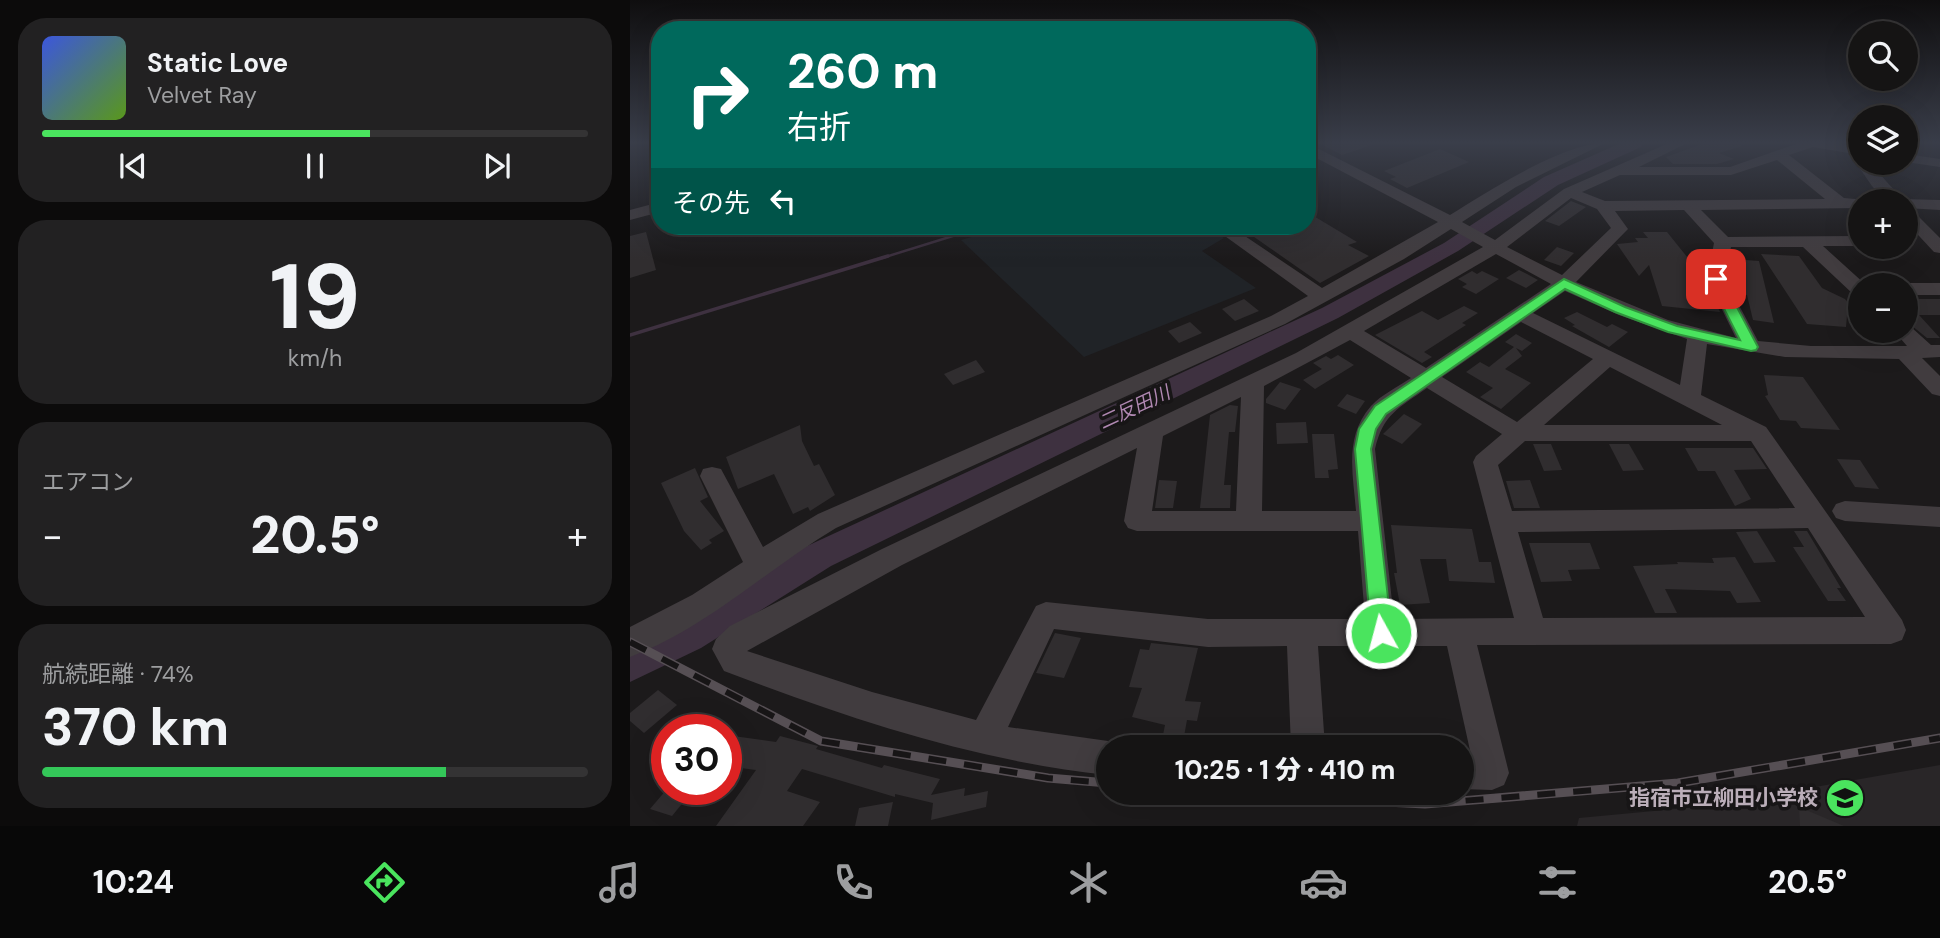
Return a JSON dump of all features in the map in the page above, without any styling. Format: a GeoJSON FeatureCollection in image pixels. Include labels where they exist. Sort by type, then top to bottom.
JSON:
{"type":"FeatureCollection","features":[{"type":"Feature","properties":{"kind":"street"},"geometry":{"type":"LineString","coordinates":[[1372,182],[1564,283],[1636,316],[1698,336],[1751,347],[1788,350],[1878,343]]}},
{"type":"Feature","properties":{"kind":"street"},"geometry":{"type":"LineString","coordinates":[[630,643],[702,604],[788,542],[827,521],[1278,320],[1398,255],[1516,182]]}},
{"type":"Feature","properties":{"kind":"street"},"geometry":{"type":"LineString","coordinates":[[1096,756],[985,738],[848,701],[735,661],[727,649],[741,636],[892,557],[1254,383],[1351,331],[1492,245],[1569,192],[1592,182]]}},
{"type":"Feature","properties":{"kind":"street"},"geometry":{"type":"LineString","coordinates":[[1741,182],[1765,204]]}},
{"type":"Feature","properties":{"kind":"street"},"geometry":{"type":"LineString","coordinates":[[1813,182],[1840,203]]}},
{"type":"Feature","properties":{"kind":"street"},"geometry":{"type":"LineString","coordinates":[[1569,192],[1604,206],[1848,203]]}},
{"type":"Feature","properties":{"kind":"street"},"geometry":{"type":"LineString","coordinates":[[630,201],[651,196]]}},
{"type":"Feature","properties":{"kind":"street"},"geometry":{"type":"LineString","coordinates":[[630,208],[651,203]]}},
{"type":"Feature","properties":{"kind":"street"},"geometry":{"type":"LineString","coordinates":[[1918,204],[1940,205]]}},
{"type":"Feature","properties":{"kind":"street"},"geometry":{"type":"LineString","coordinates":[[1688,205],[1723,242],[1848,241]]}},
{"type":"Feature","properties":{"kind":"street"},"geometry":{"type":"LineString","coordinates":[[1381,633],[1363,449],[1368,429],[1380,410],[1564,283],[1620,229],[1604,206]]}},
{"type":"Feature","properties":{"kind":"street"},"geometry":{"type":"LineString","coordinates":[[630,215],[651,209]]}},
{"type":"Feature","properties":{"kind":"street"},"geometry":{"type":"LineString","coordinates":[[1918,225],[1936,244]]}},
{"type":"Feature","properties":{"kind":"street"},"geometry":{"type":"LineString","coordinates":[[1232,235],[1321,296]]}},
{"type":"Feature","properties":{"kind":"street"},"geometry":{"type":"LineString","coordinates":[[1723,242],[1716,279],[1751,347]]}},
{"type":"Feature","properties":{"kind":"street"},"geometry":{"type":"LineString","coordinates":[[1808,242],[1848,279]]}},
{"type":"Feature","properties":{"kind":"street"},"geometry":{"type":"LineString","coordinates":[[1918,242],[1936,244]]}},
{"type":"Feature","properties":{"kind":"street"},"geometry":{"type":"LineString","coordinates":[[1918,289],[1940,289]]}},
{"type":"Feature","properties":{"kind":"street"},"geometry":{"type":"LineString","coordinates":[[985,738],[1046,615],[1208,633],[1891,630],[1758,433],[1520,314]]}},
{"type":"Feature","properties":{"kind":"street"},"geometry":{"type":"LineString","coordinates":[[1351,331],[1518,433],[1758,433]]}},
{"type":"Feature","properties":{"kind":"street"},"geometry":{"type":"LineString","coordinates":[[1689,399],[1698,336]]}},
{"type":"Feature","properties":{"kind":"street"},"geometry":{"type":"LineString","coordinates":[[1906,343],[1940,389]]}},
{"type":"Feature","properties":{"kind":"street"},"geometry":{"type":"LineString","coordinates":[[1909,343],[1933,352]]}},
{"type":"Feature","properties":{"kind":"street"},"geometry":{"type":"LineString","coordinates":[[1532,631],[1485,462],[1609,358]]}},
{"type":"Feature","properties":{"kind":"street"},"geometry":{"type":"LineString","coordinates":[[1249,520],[1254,383]]}},
{"type":"Feature","properties":{"kind":"street"},"geometry":{"type":"LineString","coordinates":[[1152,432],[1137,521],[1368,521]]}},
{"type":"Feature","properties":{"kind":"street"},"geometry":{"type":"LineString","coordinates":[[712,477],[759,565]]}},
{"type":"Feature","properties":{"kind":"street"},"geometry":{"type":"LineString","coordinates":[[1845,511],[1940,517]]}},
{"type":"Feature","properties":{"kind":"street"},"geometry":{"type":"LineString","coordinates":[[1502,522],[1816,518]]}},
{"type":"Feature","properties":{"kind":"street"},"geometry":{"type":"LineString","coordinates":[[1460,632],[1492,772],[1474,772]]}},
{"type":"Feature","properties":{"kind":"street"},"geometry":{"type":"LineString","coordinates":[[1302,633],[1307,735]]}},
{"type":"Feature","properties":{"kind":"shaded area"},"geometry":{"type":"Polygon","coordinates":[[[978,235],[1219,235],[1224,238],[1202,251],[1256,288],[1084,357],[961,240],[978,235]]]}},
{"type":"Feature","properties":{"kind":"shaded area","name":"指宿市立柳田小学校"},"geometry":{"type":"Polygon","coordinates":[[[1940,765],[1940,826],[1577,826],[1579,818],[1707,806],[1940,765]]]}},
{"type":"Feature","properties":{"kind":"building"},"geometry":{"type":"Polygon","coordinates":[[[1395,182],[1422,182],[1407,188],[1395,182]]]}},
{"type":"Feature","properties":{"kind":"building"},"geometry":{"type":"Polygon","coordinates":[[[1571,201],[1586,207],[1559,226],[1545,221],[1571,201]]]}},
{"type":"Feature","properties":{"kind":"building"},"geometry":{"type":"Polygon","coordinates":[[[1316,217],[1357,242],[1348,245],[1369,256],[1320,283],[1251,235],[1316,235],[1316,217]]]}},
{"type":"Feature","properties":{"kind":"building"},"geometry":{"type":"Polygon","coordinates":[[[646,232],[656,270],[630,278],[630,236],[646,232]]]}},
{"type":"Feature","properties":{"kind":"building"},"geometry":{"type":"Polygon","coordinates":[[[1643,232],[1667,232],[1704,278],[1720,312],[1662,306],[1649,265],[1639,276],[1617,244],[1638,242],[1635,238],[1648,238],[1643,232]]]}},
{"type":"Feature","properties":{"kind":"building"},"geometry":{"type":"Polygon","coordinates":[[[1557,247],[1574,253],[1561,266],[1544,260],[1557,247]]]}},
{"type":"Feature","properties":{"kind":"building"},"geometry":{"type":"Polygon","coordinates":[[[1761,254],[1799,256],[1822,288],[1848,303],[1846,327],[1807,324],[1761,254]]]}},
{"type":"Feature","properties":{"kind":"building"},"geometry":{"type":"Polygon","coordinates":[[[1731,259],[1759,261],[1774,323],[1753,320],[1747,295],[1735,292],[1728,279],[1731,259]]]}},
{"type":"Feature","properties":{"kind":"building"},"geometry":{"type":"Polygon","coordinates":[[[1519,270],[1538,280],[1526,288],[1506,278],[1519,270]]]}},
{"type":"Feature","properties":{"kind":"building"},"geometry":{"type":"Polygon","coordinates":[[[1472,271],[1477,274],[1482,271],[1499,279],[1476,294],[1462,287],[1467,284],[1458,279],[1472,271]]]}},
{"type":"Feature","properties":{"kind":"building"},"geometry":{"type":"Polygon","coordinates":[[[1244,299],[1259,311],[1235,321],[1222,309],[1244,299]]]}},
{"type":"Feature","properties":{"kind":"building"},"geometry":{"type":"Polygon","coordinates":[[[1918,299],[1940,299],[1940,315],[1919,315],[1940,338],[1927,338],[1918,331],[1918,299]]]}},
{"type":"Feature","properties":{"kind":"building"},"geometry":{"type":"Polygon","coordinates":[[[1464,306],[1478,313],[1462,323],[1466,325],[1424,352],[1432,357],[1422,363],[1375,335],[1422,311],[1438,320],[1464,306]]]}},
{"type":"Feature","properties":{"kind":"building"},"geometry":{"type":"Polygon","coordinates":[[[1577,312],[1607,327],[1612,324],[1628,332],[1609,347],[1572,326],[1575,325],[1564,318],[1577,312]]]}},
{"type":"Feature","properties":{"kind":"building"},"geometry":{"type":"Polygon","coordinates":[[[1190,322],[1202,333],[1179,343],[1168,331],[1190,322]]]}},
{"type":"Feature","properties":{"kind":"building"},"geometry":{"type":"Polygon","coordinates":[[[1516,334],[1532,343],[1522,351],[1516,348],[1522,356],[1505,369],[1531,383],[1501,409],[1480,397],[1493,388],[1466,372],[1480,362],[1489,367],[1514,347],[1505,342],[1516,334]]]}},
{"type":"Feature","properties":{"kind":"building"},"geometry":{"type":"Polygon","coordinates":[[[1338,355],[1354,365],[1315,389],[1303,380],[1322,369],[1313,363],[1326,356],[1331,359],[1338,355]]]}},
{"type":"Feature","properties":{"kind":"building"},"geometry":{"type":"Polygon","coordinates":[[[976,360],[985,372],[953,385],[944,374],[976,360]]]}},
{"type":"Feature","properties":{"kind":"building"},"geometry":{"type":"Polygon","coordinates":[[[1764,375],[1803,377],[1840,430],[1801,428],[1796,421],[1780,420],[1765,396],[1768,395],[1764,375]]]}},
{"type":"Feature","properties":{"kind":"building"},"geometry":{"type":"Polygon","coordinates":[[[1280,382],[1301,389],[1285,410],[1266,403],[1266,399],[1280,382]]]}},
{"type":"Feature","properties":{"kind":"building"},"geometry":{"type":"Polygon","coordinates":[[[1347,394],[1365,401],[1356,414],[1337,406],[1347,394]]]}},
{"type":"Feature","properties":{"kind":"building"},"geometry":{"type":"Polygon","coordinates":[[[1230,405],[1238,406],[1235,432],[1229,432],[1224,485],[1231,485],[1230,508],[1200,508],[1210,415],[1230,405]]]}},
{"type":"Feature","properties":{"kind":"building"},"geometry":{"type":"Polygon","coordinates":[[[1404,414],[1422,424],[1402,444],[1383,434],[1404,414]]]}},
{"type":"Feature","properties":{"kind":"building"},"geometry":{"type":"Polygon","coordinates":[[[1306,422],[1308,443],[1277,444],[1276,423],[1306,422]]]}},
{"type":"Feature","properties":{"kind":"building"},"geometry":{"type":"Polygon","coordinates":[[[800,425],[802,441],[814,466],[819,464],[835,495],[810,511],[808,507],[793,514],[774,474],[738,489],[726,457],[800,425]]]}},
{"type":"Feature","properties":{"kind":"building"},"geometry":{"type":"Polygon","coordinates":[[[1312,434],[1334,434],[1338,469],[1328,470],[1329,478],[1315,478],[1312,434]]]}},
{"type":"Feature","properties":{"kind":"building"},"geometry":{"type":"Polygon","coordinates":[[[1533,444],[1551,444],[1562,470],[1544,471],[1533,444]]]}},
{"type":"Feature","properties":{"kind":"building"},"geometry":{"type":"Polygon","coordinates":[[[1609,444],[1629,444],[1644,470],[1623,471],[1609,444]]]}},
{"type":"Feature","properties":{"kind":"building"},"geometry":{"type":"Polygon","coordinates":[[[1685,448],[1753,448],[1767,469],[1734,470],[1751,499],[1735,506],[1715,471],[1698,471],[1685,448]]]}},
{"type":"Feature","properties":{"kind":"building"},"geometry":{"type":"Polygon","coordinates":[[[1837,459],[1860,460],[1879,489],[1855,487],[1837,459]]]}},
{"type":"Feature","properties":{"kind":"building"},"geometry":{"type":"Polygon","coordinates":[[[695,468],[708,497],[700,501],[724,531],[709,540],[712,543],[701,550],[684,531],[661,483],[695,468]]]}},
{"type":"Feature","properties":{"kind":"building"},"geometry":{"type":"Polygon","coordinates":[[[1159,480],[1177,481],[1173,508],[1155,508],[1159,480]]]}},
{"type":"Feature","properties":{"kind":"building"},"geometry":{"type":"Polygon","coordinates":[[[1530,480],[1540,508],[1514,508],[1506,481],[1530,480]]]}},
{"type":"Feature","properties":{"kind":"building"},"geometry":{"type":"Polygon","coordinates":[[[1391,525],[1472,529],[1479,562],[1491,562],[1495,583],[1449,581],[1446,559],[1420,559],[1430,603],[1400,605],[1394,573],[1397,573],[1391,525]]]}},
{"type":"Feature","properties":{"kind":"building"},"geometry":{"type":"Polygon","coordinates":[[[1757,531],[1776,562],[1754,563],[1736,532],[1757,531]]]}},
{"type":"Feature","properties":{"kind":"building"},"geometry":{"type":"Polygon","coordinates":[[[1794,531],[1807,531],[1846,601],[1828,601],[1793,547],[1804,547],[1794,531]]]}},
{"type":"Feature","properties":{"kind":"building"},"geometry":{"type":"Polygon","coordinates":[[[1529,543],[1590,543],[1600,569],[1568,570],[1572,581],[1541,582],[1529,543]]]}},
{"type":"Feature","properties":{"kind":"building"},"geometry":{"type":"Polygon","coordinates":[[[1735,557],[1761,602],[1737,603],[1730,591],[1665,589],[1677,613],[1655,613],[1633,566],[1678,564],[1677,562],[1714,563],[1712,558],[1735,557]]]}},
{"type":"Feature","properties":{"kind":"building"},"geometry":{"type":"Polygon","coordinates":[[[1055,633],[1081,638],[1064,678],[1036,673],[1055,633]]]}},
{"type":"Feature","properties":{"kind":"building"},"geometry":{"type":"Polygon","coordinates":[[[1151,643],[1198,648],[1185,701],[1201,702],[1197,721],[1187,720],[1184,735],[1163,735],[1165,725],[1132,717],[1142,688],[1129,687],[1140,649],[1149,650],[1151,643]]]}},
{"type":"Feature","properties":{"kind":"building"},"geometry":{"type":"Polygon","coordinates":[[[658,690],[677,705],[666,714],[651,714],[651,727],[644,733],[630,721],[630,713],[658,690]]]}},
{"type":"Feature","properties":{"kind":"building"},"geometry":{"type":"Polygon","coordinates":[[[780,736],[882,768],[884,765],[940,779],[931,795],[965,788],[964,796],[988,791],[986,807],[931,820],[933,803],[895,794],[895,797],[802,769],[787,791],[820,802],[803,826],[716,826],[731,805],[742,805],[742,790],[756,770],[742,768],[742,737],[776,742],[780,736]]]}},
{"type":"Feature","properties":{"kind":"building"},"geometry":{"type":"Polygon","coordinates":[[[893,802],[888,826],[855,826],[859,808],[893,802]]]}},
{"type":"Feature","properties":{"kind":"building"},"geometry":{"type":"Polygon","coordinates":[[[653,805],[681,805],[672,816],[650,809],[653,805]]]}},
{"type":"Feature","properties":{"kind":"building"},"geometry":{"type":"Polygon","coordinates":[[[1799,807],[1844,826],[1800,826],[1799,807]]]}},
{"type":"Feature","properties":{"kind":"waterway","name":"二反田川"},"geometry":{"type":"LineString","coordinates":[[630,664],[688,636],[819,556],[1330,313],[1451,247],[1550,182]]}},
{"type":"Feature","properties":{"kind":"waterway"},"geometry":{"type":"LineString","coordinates":[[882,258],[956,235]]}},
{"type":"Feature","properties":{"kind":"waterway"},"geometry":{"type":"LineString","coordinates":[[630,335],[888,256]]}},
{"type":"Feature","properties":{"kind":"railway"},"geometry":{"type":"LineString","coordinates":[[630,642],[821,741],[1048,778],[1096,782]]}},
{"type":"Feature","properties":{"kind":"railway"},"geometry":{"type":"LineString","coordinates":[[1474,800],[1678,783],[1940,738]]}},
{"type":"Feature","properties":{"kind":"place","name":"指宿市立柳田小学校"},"geometry":{"type":"Point","coordinates":[1845,798]}},
{"type":"Feature","properties":{"kind":"route"},"geometry":{"type":"LineString","coordinates":[[1381,633],[1363,449],[1368,429],[1380,410],[1564,283],[1620,310],[1673,329],[1751,347],[1716,279]]}}]}
